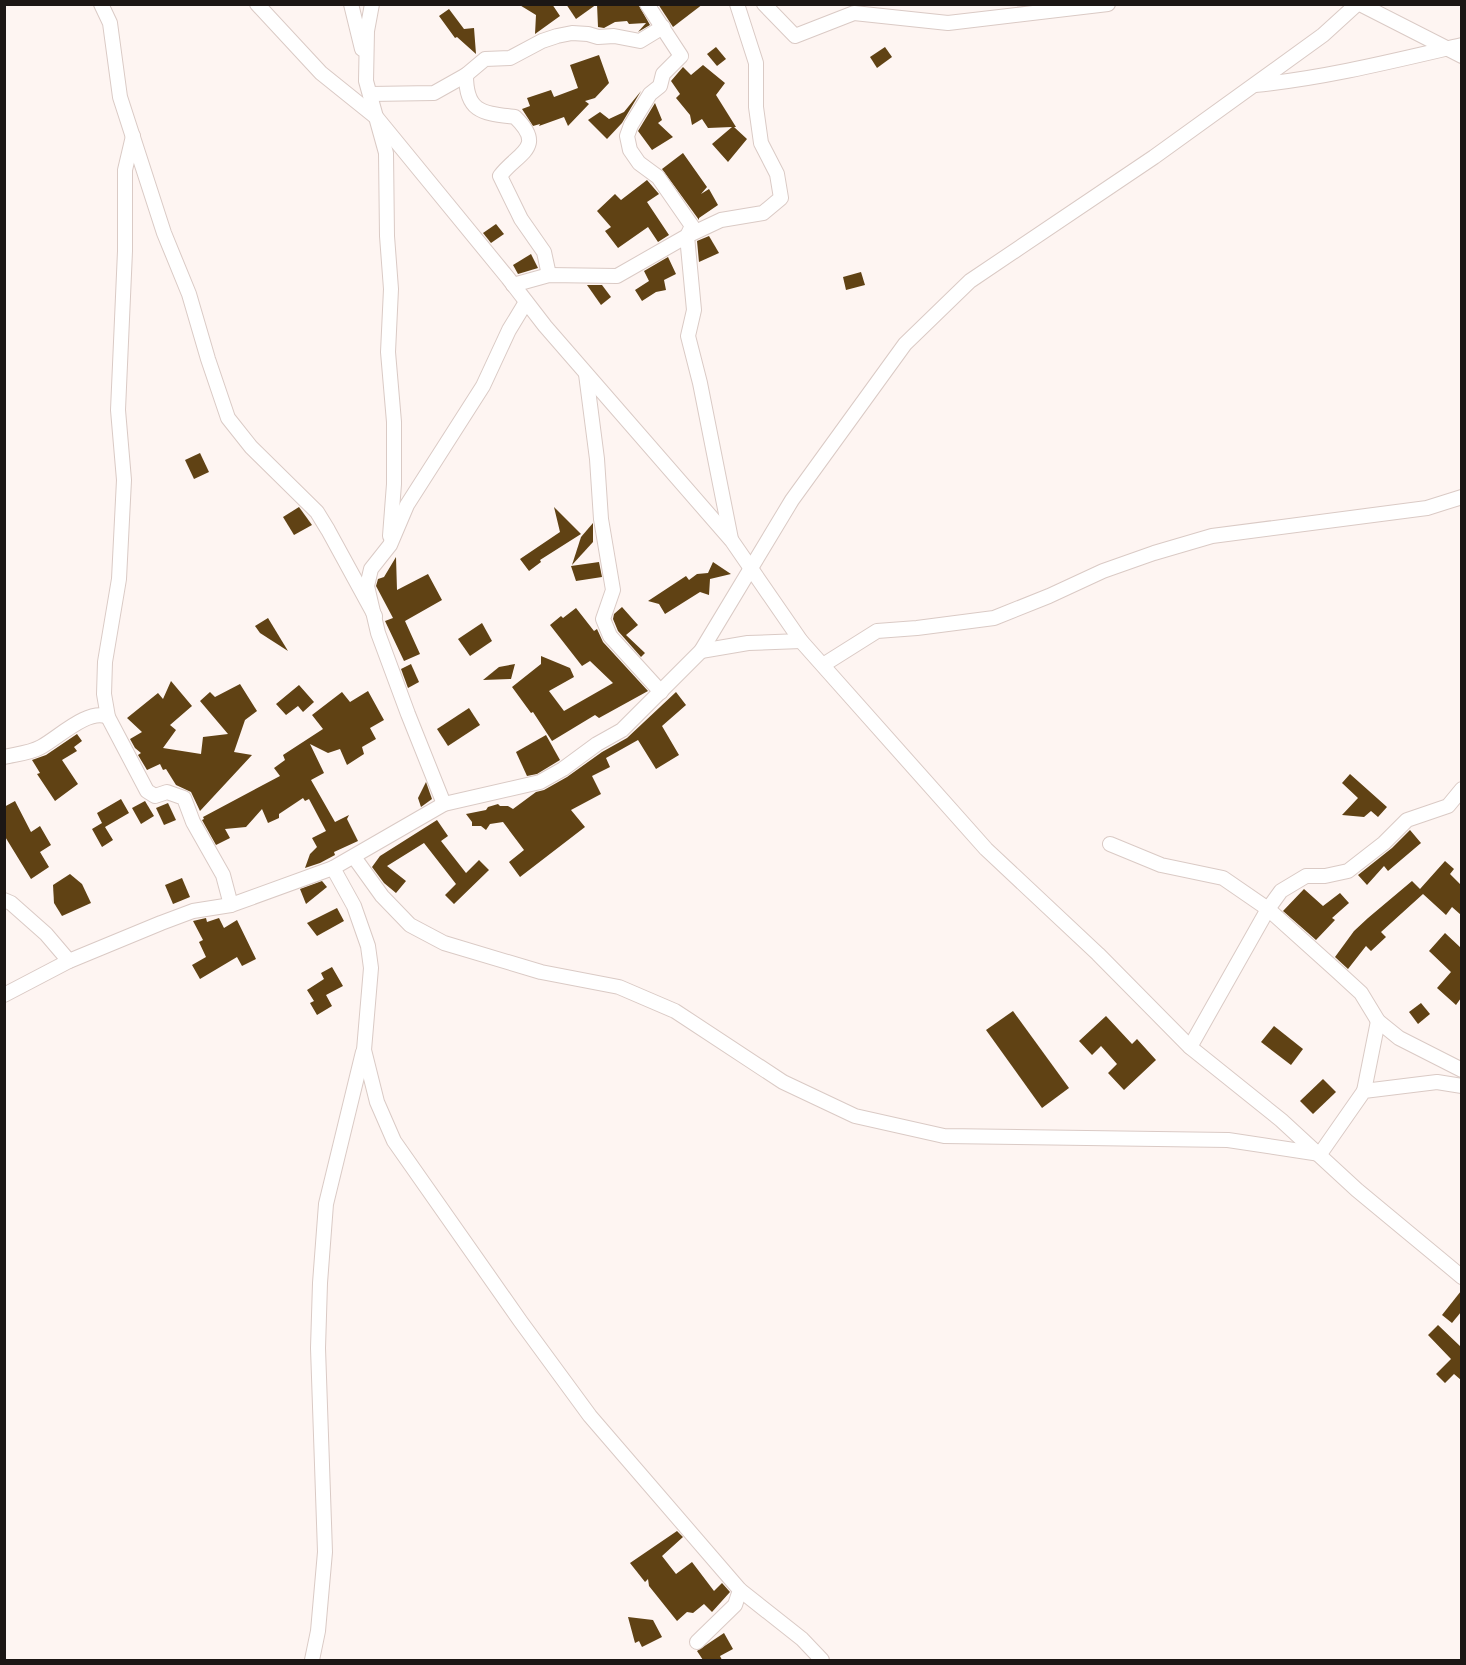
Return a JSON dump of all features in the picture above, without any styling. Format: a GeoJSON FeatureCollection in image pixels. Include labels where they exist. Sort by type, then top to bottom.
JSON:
{"type":"FeatureCollection","features":[{"type":"Feature","properties":{"kind":"street"},"geometry":{"type":"LineString","coordinates":[[101,4],[110,24],[120,97],[164,233],[189,294],[228,418],[251,447],[317,512],[375,616]]}},
{"type":"Feature","properties":{"kind":"street"},"geometry":{"type":"LineString","coordinates":[[256,4],[321,73],[378,118],[586,374],[732,542],[801,641],[986,849],[1098,954],[1190,1047],[1281,1120],[1357,1190],[1461,1276]]}},
{"type":"Feature","properties":{"kind":"street"},"geometry":{"type":"LineString","coordinates":[[351,4],[365,63]]}},
{"type":"Feature","properties":{"kind":"street"},"geometry":{"type":"LineString","coordinates":[[372,4],[367,31],[366,81],[386,153],[387,236],[391,289],[388,352],[394,442],[390,545]]}},
{"type":"Feature","properties":{"kind":"street"},"geometry":{"type":"LineString","coordinates":[[646,4],[681,56],[663,74],[660,86],[650,94],[627,136],[630,150],[639,163],[658,177],[692,226],[687,236],[694,310],[688,336],[700,383],[732,542]]}},
{"type":"Feature","properties":{"kind":"street"},"geometry":{"type":"LineString","coordinates":[[513,285],[549,275],[617,276],[687,236],[721,220],[763,213],[781,198],[777,174],[761,144],[756,107],[756,63],[737,4]]}},
{"type":"Feature","properties":{"kind":"street"},"geometry":{"type":"LineString","coordinates":[[764,4],[795,36],[854,13],[948,23],[1108,4]]}},
{"type":"Feature","properties":{"kind":"street"},"geometry":{"type":"LineString","coordinates":[[4,995],[69,961],[193,911],[231,905],[333,868],[444,804],[540,782],[563,769],[597,744],[622,730],[701,651],[792,500],[905,344],[970,281],[1154,157],[1323,35],[1358,4],[1455,46],[1461,56]]}},
{"type":"Feature","properties":{"kind":"street"},"geometry":{"type":"LineString","coordinates":[[370,94],[434,93],[466,75],[485,59],[510,58],[557,36],[572,33],[598,37],[614,36],[640,41],[663,27]]}},
{"type":"Feature","properties":{"kind":"street"},"geometry":{"type":"LineString","coordinates":[[1254,85],[1384,63],[1455,46]]}},
{"type":"Feature","properties":{"kind":"street"},"geometry":{"type":"LineString","coordinates":[[466,75],[466,92],[470,102],[478,109],[515,117],[528,134],[530,143],[527,150],[500,176],[521,219],[544,252],[549,275]]}},
{"type":"Feature","properties":{"kind":"street"},"geometry":{"type":"LineString","coordinates":[[133,136],[125,170],[125,251],[118,410],[124,480],[119,579],[105,662],[104,694],[108,717],[147,791],[155,796],[167,792],[184,798],[193,822],[224,875],[231,905]]}},
{"type":"Feature","properties":{"kind":"street"},"geometry":{"type":"LineString","coordinates":[[444,804],[378,633],[367,586],[371,569],[390,545],[407,505],[483,386],[509,330],[526,302]]}},
{"type":"Feature","properties":{"kind":"street"},"geometry":{"type":"LineString","coordinates":[[586,374],[597,459],[601,519],[613,590],[603,619],[610,636],[661,692]]}},
{"type":"Feature","properties":{"kind":"street"},"geometry":{"type":"LineString","coordinates":[[823,665],[877,631],[994,618],[1113,568],[1212,536],[1427,508],[1461,496]]}},
{"type":"Feature","properties":{"kind":"street"},"geometry":{"type":"LineString","coordinates":[[701,651],[748,643],[801,641]]}},
{"type":"Feature","properties":{"kind":"street"},"geometry":{"type":"LineString","coordinates":[[4,757],[42,746],[75,725],[99,714],[108,717]]}},
{"type":"Feature","properties":{"kind":"street"},"geometry":{"type":"LineString","coordinates":[[1190,1047],[1268,909],[1281,891],[1306,876],[1325,876],[1348,871],[1384,843],[1407,820],[1448,806],[1461,789]]}},
{"type":"Feature","properties":{"kind":"street"},"geometry":{"type":"LineString","coordinates":[[1110,844],[1161,865],[1223,878],[1268,909],[1361,993],[1378,1021],[1399,1038],[1461,1070]]}},
{"type":"Feature","properties":{"kind":"street"},"geometry":{"type":"LineString","coordinates":[[354,857],[382,896],[410,925],[444,943],[541,972],[619,987],[675,1011],[783,1082],[855,1116],[944,1136],[1228,1140],[1320,1154]]}},
{"type":"Feature","properties":{"kind":"street"},"geometry":{"type":"LineString","coordinates":[[312,1660],[318,1631],[325,1552],[318,1348],[326,1204],[364,1050],[370,968],[368,946],[354,906],[333,868]]}},
{"type":"Feature","properties":{"kind":"street"},"geometry":{"type":"LineString","coordinates":[[4,900],[11,903],[46,934],[69,961]]}},
{"type":"Feature","properties":{"kind":"street"},"geometry":{"type":"LineString","coordinates":[[1320,1154],[1364,1091],[1378,1021]]}},
{"type":"Feature","properties":{"kind":"street"},"geometry":{"type":"LineString","coordinates":[[364,1050],[377,1102],[394,1141],[590,1416],[740,1590],[802,1639],[822,1660]]}},
{"type":"Feature","properties":{"kind":"street"},"geometry":{"type":"LineString","coordinates":[[1364,1091],[1437,1082],[1461,1086]]}},
{"type":"Feature","properties":{"kind":"street"},"geometry":{"type":"LineString","coordinates":[[696,1642],[735,1605],[740,1590]]}},
{"type":"Feature","properties":{"kind":"building"},"geometry":{"type":"Polygon","coordinates":[[[518,4],[552,4],[560,16],[535,34],[536,15],[518,4]]]}},
{"type":"Feature","properties":{"kind":"building"},"geometry":{"type":"Polygon","coordinates":[[[566,4],[597,4],[576,19],[566,4]]]}},
{"type":"Feature","properties":{"kind":"building"},"geometry":{"type":"Polygon","coordinates":[[[597,4],[638,4],[650,25],[638,32],[646,23],[615,22],[604,28],[598,27],[597,4]]]}},
{"type":"Feature","properties":{"kind":"building"},"geometry":{"type":"Polygon","coordinates":[[[658,4],[703,4],[673,27],[658,4]]]}},
{"type":"Feature","properties":{"kind":"building"},"geometry":{"type":"Polygon","coordinates":[[[449,9],[464,29],[474,28],[476,54],[457,37],[455,38],[439,16],[449,9]]]}},
{"type":"Feature","properties":{"kind":"building"},"geometry":{"type":"Polygon","coordinates":[[[716,47],[726,59],[717,66],[707,54],[716,47]]]}},
{"type":"Feature","properties":{"kind":"building"},"geometry":{"type":"Polygon","coordinates":[[[885,47],[892,57],[877,68],[870,57],[885,47]]]}},
{"type":"Feature","properties":{"kind":"building"},"geometry":{"type":"Polygon","coordinates":[[[599,55],[609,83],[595,98],[585,101],[589,104],[568,126],[564,117],[533,126],[522,109],[530,106],[527,98],[551,90],[554,97],[578,88],[570,65],[599,55]]]}},
{"type":"Feature","properties":{"kind":"building"},"geometry":{"type":"Polygon","coordinates":[[[703,65],[725,83],[716,95],[736,127],[734,127],[747,139],[728,162],[712,144],[732,127],[708,128],[702,119],[692,125],[690,115],[676,98],[680,94],[671,81],[683,67],[691,75],[703,65]]]}},
{"type":"Feature","properties":{"kind":"building"},"geometry":{"type":"Polygon","coordinates":[[[641,91],[622,123],[607,139],[588,120],[600,112],[609,119],[624,112],[641,91]]]}},
{"type":"Feature","properties":{"kind":"building"},"geometry":{"type":"Polygon","coordinates":[[[655,103],[662,120],[658,123],[673,137],[652,150],[638,131],[655,103]]]}},
{"type":"Feature","properties":{"kind":"building"},"geometry":{"type":"Polygon","coordinates":[[[683,153],[707,187],[701,194],[709,189],[718,205],[699,220],[662,169],[683,153]]]}},
{"type":"Feature","properties":{"kind":"building"},"geometry":{"type":"Polygon","coordinates":[[[647,180],[659,194],[647,202],[669,235],[658,242],[648,227],[618,248],[605,231],[611,227],[597,211],[615,194],[621,200],[647,180]]]}},
{"type":"Feature","properties":{"kind":"building"},"geometry":{"type":"Polygon","coordinates":[[[496,224],[504,234],[491,243],[483,233],[496,224]]]}},
{"type":"Feature","properties":{"kind":"building"},"geometry":{"type":"Polygon","coordinates":[[[709,236],[719,253],[699,262],[697,241],[709,236]]]}},
{"type":"Feature","properties":{"kind":"building"},"geometry":{"type":"Polygon","coordinates":[[[531,254],[538,268],[518,274],[513,265],[531,254]]]}},
{"type":"Feature","properties":{"kind":"building"},"geometry":{"type":"Polygon","coordinates":[[[668,257],[676,274],[664,280],[666,290],[656,292],[642,301],[635,290],[649,281],[644,271],[668,257]]]}},
{"type":"Feature","properties":{"kind":"building"},"geometry":{"type":"Polygon","coordinates":[[[861,272],[865,285],[846,290],[843,277],[861,272]]]}},
{"type":"Feature","properties":{"kind":"building"},"geometry":{"type":"Polygon","coordinates":[[[587,285],[602,285],[611,297],[601,305],[587,285]]]}},
{"type":"Feature","properties":{"kind":"building"},"geometry":{"type":"Polygon","coordinates":[[[200,453],[209,472],[194,479],[185,460],[200,453]]]}},
{"type":"Feature","properties":{"kind":"building"},"geometry":{"type":"Polygon","coordinates":[[[299,507],[312,525],[294,535],[283,517],[299,507]]]}},
{"type":"Feature","properties":{"kind":"building"},"geometry":{"type":"Polygon","coordinates":[[[554,507],[581,534],[540,560],[541,562],[529,571],[520,559],[560,532],[554,507]]]}},
{"type":"Feature","properties":{"kind":"building"},"geometry":{"type":"Polygon","coordinates":[[[593,523],[593,542],[572,565],[581,537],[593,523]]]}},
{"type":"Feature","properties":{"kind":"building"},"geometry":{"type":"Polygon","coordinates":[[[396,557],[397,590],[428,574],[442,600],[405,621],[420,654],[404,661],[385,621],[393,618],[376,586],[378,579],[384,577],[396,557]]]}},
{"type":"Feature","properties":{"kind":"building"},"geometry":{"type":"Polygon","coordinates":[[[599,562],[602,577],[576,581],[571,566],[599,562]]]}},
{"type":"Feature","properties":{"kind":"building"},"geometry":{"type":"Polygon","coordinates":[[[713,562],[731,574],[710,579],[709,595],[700,592],[665,614],[659,604],[648,601],[686,576],[689,580],[697,574],[708,573],[713,562]]]}},
{"type":"Feature","properties":{"kind":"building"},"geometry":{"type":"Polygon","coordinates":[[[622,607],[638,625],[626,635],[645,653],[641,657],[618,631],[613,619],[614,614],[622,607]]]}},
{"type":"Feature","properties":{"kind":"building"},"geometry":{"type":"Polygon","coordinates":[[[576,608],[594,631],[597,629],[603,642],[648,691],[599,718],[595,715],[552,741],[533,712],[531,713],[512,687],[541,664],[541,656],[570,668],[574,677],[549,691],[564,711],[613,683],[590,661],[582,666],[550,625],[576,608]]]}},
{"type":"Feature","properties":{"kind":"building"},"geometry":{"type":"Polygon","coordinates":[[[268,618],[288,651],[260,633],[255,626],[268,618]]]}},
{"type":"Feature","properties":{"kind":"building"},"geometry":{"type":"Polygon","coordinates":[[[482,623],[492,641],[470,656],[458,639],[482,623]]]}},
{"type":"Feature","properties":{"kind":"building"},"geometry":{"type":"Polygon","coordinates":[[[411,664],[419,682],[408,688],[401,669],[411,664]]]}},
{"type":"Feature","properties":{"kind":"building"},"geometry":{"type":"Polygon","coordinates":[[[515,664],[511,679],[483,680],[499,667],[515,664]]]}},
{"type":"Feature","properties":{"kind":"building"},"geometry":{"type":"Polygon","coordinates":[[[171,681],[192,706],[170,725],[176,730],[163,748],[201,754],[203,737],[228,734],[200,701],[210,692],[215,697],[240,684],[257,711],[245,720],[234,752],[252,755],[200,811],[191,792],[176,785],[160,764],[147,770],[138,755],[141,753],[130,739],[142,732],[127,718],[158,693],[163,699],[171,681]]]}},
{"type":"Feature","properties":{"kind":"building"},"geometry":{"type":"Polygon","coordinates":[[[299,685],[314,702],[303,712],[298,706],[286,715],[276,704],[299,685]]]}},
{"type":"Feature","properties":{"kind":"building"},"geometry":{"type":"Polygon","coordinates":[[[368,691],[384,720],[370,728],[376,739],[362,747],[364,754],[347,765],[340,749],[328,753],[310,744],[324,773],[311,780],[335,822],[349,815],[347,819],[358,841],[334,852],[335,855],[320,863],[305,868],[310,854],[317,847],[312,838],[326,831],[309,799],[305,801],[303,798],[279,814],[279,818],[268,823],[262,809],[246,827],[225,829],[230,838],[216,845],[202,820],[203,817],[280,776],[274,768],[285,760],[283,755],[323,729],[312,715],[342,692],[350,702],[368,691]]]}},
{"type":"Feature","properties":{"kind":"building"},"geometry":{"type":"Polygon","coordinates":[[[676,692],[686,705],[662,726],[679,755],[656,769],[638,740],[606,758],[610,767],[592,776],[601,794],[571,810],[585,827],[520,877],[509,862],[524,850],[503,822],[490,824],[486,830],[481,826],[472,826],[466,814],[486,810],[498,804],[513,809],[536,792],[567,777],[602,752],[627,738],[676,692]]]}},
{"type":"Feature","properties":{"kind":"building"},"geometry":{"type":"Polygon","coordinates":[[[469,708],[480,725],[448,746],[437,729],[469,708]]]}},
{"type":"Feature","properties":{"kind":"building"},"geometry":{"type":"Polygon","coordinates":[[[77,734],[82,741],[74,747],[77,751],[62,760],[78,784],[55,801],[37,774],[40,773],[32,760],[46,755],[77,734]]]}},
{"type":"Feature","properties":{"kind":"building"},"geometry":{"type":"Polygon","coordinates":[[[546,735],[560,760],[537,774],[527,776],[516,752],[546,735]]]}},
{"type":"Feature","properties":{"kind":"building"},"geometry":{"type":"Polygon","coordinates":[[[1350,774],[1387,807],[1378,817],[1371,811],[1364,817],[1342,815],[1358,798],[1342,783],[1350,774]]]}},
{"type":"Feature","properties":{"kind":"building"},"geometry":{"type":"Polygon","coordinates":[[[426,782],[432,799],[421,807],[418,798],[426,782]]]}},
{"type":"Feature","properties":{"kind":"building"},"geometry":{"type":"Polygon","coordinates":[[[121,799],[129,813],[105,827],[113,840],[102,847],[92,829],[102,823],[97,813],[121,799]]]}},
{"type":"Feature","properties":{"kind":"building"},"geometry":{"type":"Polygon","coordinates":[[[15,801],[31,832],[40,826],[51,845],[40,852],[49,867],[31,879],[4,835],[4,807],[15,801]]]}},
{"type":"Feature","properties":{"kind":"building"},"geometry":{"type":"Polygon","coordinates":[[[145,801],[154,816],[141,824],[132,808],[145,801]]]}},
{"type":"Feature","properties":{"kind":"building"},"geometry":{"type":"Polygon","coordinates":[[[168,803],[176,820],[164,825],[156,808],[168,803]]]}},
{"type":"Feature","properties":{"kind":"building"},"geometry":{"type":"Polygon","coordinates":[[[437,820],[448,836],[441,841],[466,873],[479,860],[489,870],[454,904],[445,895],[456,884],[424,843],[387,866],[406,881],[396,893],[384,883],[372,867],[380,856],[437,820]]]}},
{"type":"Feature","properties":{"kind":"building"},"geometry":{"type":"Polygon","coordinates":[[[1410,830],[1421,843],[1388,871],[1384,866],[1367,885],[1358,875],[1392,848],[1410,830]]]}},
{"type":"Feature","properties":{"kind":"building"},"geometry":{"type":"Polygon","coordinates":[[[1445,861],[1454,869],[1450,874],[1461,885],[1461,915],[1452,907],[1446,915],[1423,894],[1381,932],[1386,937],[1371,951],[1366,946],[1348,969],[1335,957],[1354,931],[1368,918],[1412,881],[1420,889],[1445,861]]]}},
{"type":"Feature","properties":{"kind":"building"},"geometry":{"type":"Polygon","coordinates":[[[70,874],[82,884],[91,903],[62,916],[54,903],[53,885],[70,874]]]}},
{"type":"Feature","properties":{"kind":"building"},"geometry":{"type":"Polygon","coordinates":[[[182,878],[190,897],[173,904],[165,885],[182,878]]]}},
{"type":"Feature","properties":{"kind":"building"},"geometry":{"type":"Polygon","coordinates":[[[322,881],[327,887],[306,904],[300,889],[322,881]]]}},
{"type":"Feature","properties":{"kind":"building"},"geometry":{"type":"Polygon","coordinates":[[[1304,889],[1323,906],[1340,893],[1349,903],[1332,918],[1335,920],[1316,940],[1283,911],[1304,889]]]}},
{"type":"Feature","properties":{"kind":"building"},"geometry":{"type":"Polygon","coordinates":[[[337,908],[344,921],[317,936],[307,923],[337,908]]]}},
{"type":"Feature","properties":{"kind":"building"},"geometry":{"type":"Polygon","coordinates":[[[206,918],[207,922],[219,918],[224,928],[237,920],[256,959],[242,966],[237,957],[200,979],[192,965],[206,957],[199,942],[203,940],[193,921],[206,918]]]}},
{"type":"Feature","properties":{"kind":"building"},"geometry":{"type":"Polygon","coordinates":[[[1445,933],[1461,948],[1461,998],[1456,1005],[1437,988],[1451,972],[1429,951],[1445,933]]]}},
{"type":"Feature","properties":{"kind":"building"},"geometry":{"type":"Polygon","coordinates":[[[332,967],[343,986],[326,995],[332,1006],[317,1015],[310,1003],[314,1001],[307,990],[324,979],[321,973],[332,967]]]}},
{"type":"Feature","properties":{"kind":"building"},"geometry":{"type":"Polygon","coordinates":[[[1421,1003],[1430,1014],[1418,1024],[1409,1012],[1421,1003]]]}},
{"type":"Feature","properties":{"kind":"building"},"geometry":{"type":"Polygon","coordinates":[[[1013,1011],[1069,1088],[1042,1108],[986,1030],[1013,1011]]]}},
{"type":"Feature","properties":{"kind":"building"},"geometry":{"type":"Polygon","coordinates":[[[1106,1016],[1132,1044],[1137,1039],[1156,1060],[1124,1090],[1108,1073],[1117,1064],[1101,1046],[1092,1055],[1079,1041],[1106,1016]]]}},
{"type":"Feature","properties":{"kind":"building"},"geometry":{"type":"Polygon","coordinates":[[[1274,1026],[1303,1049],[1291,1065],[1261,1042],[1274,1026]]]}},
{"type":"Feature","properties":{"kind":"building"},"geometry":{"type":"Polygon","coordinates":[[[1323,1079],[1336,1092],[1313,1114],[1300,1101],[1323,1079]]]}},
{"type":"Feature","properties":{"kind":"building"},"geometry":{"type":"Polygon","coordinates":[[[1461,1291],[1461,1312],[1452,1323],[1442,1315],[1461,1291]]]}},
{"type":"Feature","properties":{"kind":"building"},"geometry":{"type":"Polygon","coordinates":[[[1438,1325],[1461,1347],[1461,1380],[1454,1374],[1445,1383],[1436,1374],[1451,1359],[1428,1335],[1438,1325]]]}},
{"type":"Feature","properties":{"kind":"building"},"geometry":{"type":"Polygon","coordinates":[[[677,1531],[683,1537],[662,1556],[676,1574],[692,1562],[714,1591],[722,1583],[730,1592],[712,1612],[704,1604],[693,1613],[687,1612],[677,1621],[649,1586],[648,1579],[645,1582],[630,1563],[677,1531]]]}},
{"type":"Feature","properties":{"kind":"building"},"geometry":{"type":"Polygon","coordinates":[[[628,1617],[653,1620],[662,1637],[642,1647],[639,1641],[635,1643],[628,1617]]]}},
{"type":"Feature","properties":{"kind":"building"},"geometry":{"type":"Polygon","coordinates":[[[724,1633],[733,1649],[720,1656],[722,1660],[703,1660],[697,1651],[724,1633]]]}}]}
